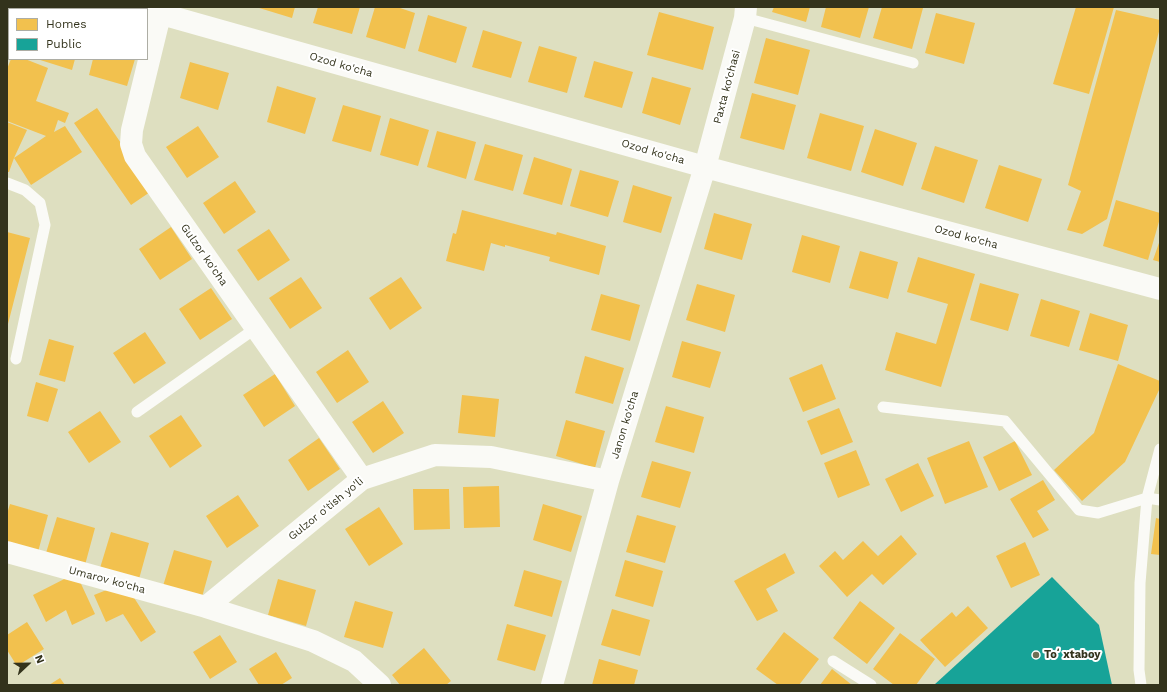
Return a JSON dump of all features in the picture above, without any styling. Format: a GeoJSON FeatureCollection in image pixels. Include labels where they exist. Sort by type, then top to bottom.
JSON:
{"type":"FeatureCollection","features":[{"type":"Feature","properties":{"kind":"street","name":"Ozod ko'cha"},"geometry":{"type":"LineString","coordinates":[[153,10],[706,167],[1160,289]]}},
{"type":"Feature","properties":{"kind":"street","name":"Gulzor ko'cha"},"geometry":{"type":"LineString","coordinates":[[148,39],[153,10]]}},
{"type":"Feature","properties":{"kind":"street","name":"Paxta ko‘chasi"},"geometry":{"type":"LineString","coordinates":[[706,167],[746,13]]}},
{"type":"Feature","properties":{"kind":"street","name":"Gulzor ko'cha"},"geometry":{"type":"LineString","coordinates":[[144,60],[132,130],[131,144],[135,156],[362,479]]}},
{"type":"Feature","properties":{"kind":"street","name":"Janon ko'cha"},"geometry":{"type":"LineString","coordinates":[[552,685],[608,481],[706,167]]}},
{"type":"Feature","properties":{"kind":"street","name":"Gulzor o'tish yo'li"},"geometry":{"type":"LineString","coordinates":[[206,607],[362,479],[435,455],[491,456],[608,481]]}},
{"type":"Feature","properties":{"kind":"street","name":"Umarov ko'cha"},"geometry":{"type":"LineString","coordinates":[[7,552],[206,607],[313,641],[354,660],[380,685]]}},
{"type":"Feature","properties":{"kind":"lane"},"geometry":{"type":"LineString","coordinates":[[746,13],[912,63]]}},
{"type":"Feature","properties":{"kind":"lane"},"geometry":{"type":"LineString","coordinates":[[7,183],[25,190],[40,203],[45,225],[16,359]]}},
{"type":"Feature","properties":{"kind":"lane"},"geometry":{"type":"LineString","coordinates":[[137,412],[256,328]]}},
{"type":"Feature","properties":{"kind":"lane"},"geometry":{"type":"LineString","coordinates":[[883,407],[1005,421],[1079,510],[1098,513],[1147,498],[1160,500]]}},
{"type":"Feature","properties":{"kind":"lane"},"geometry":{"type":"LineString","coordinates":[[1141,685],[1139,670],[1140,583],[1147,498],[1160,449]]}},
{"type":"Feature","properties":{"kind":"lane"},"geometry":{"type":"LineString","coordinates":[[833,661],[871,685]]}},
{"type":"Feature","properties":{"kind":"building: Homes"},"geometry":{"type":"Polygon","coordinates":[[[256,7],[295,7],[292,18],[256,7]]]}},
{"type":"Feature","properties":{"kind":"building: Homes"},"geometry":{"type":"Polygon","coordinates":[[[318,7],[360,7],[352,34],[313,23],[318,7]]]}},
{"type":"Feature","properties":{"kind":"building: Homes"},"geometry":{"type":"Polygon","coordinates":[[[375,7],[397,7],[415,13],[405,49],[366,37],[375,7]]]}},
{"type":"Feature","properties":{"kind":"building: Homes"},"geometry":{"type":"Polygon","coordinates":[[[774,7],[810,7],[806,22],[772,12],[774,7]]]}},
{"type":"Feature","properties":{"kind":"building: Homes"},"geometry":{"type":"Polygon","coordinates":[[[826,7],[869,7],[860,38],[821,27],[826,7]]]}},
{"type":"Feature","properties":{"kind":"building: Homes"},"geometry":{"type":"Polygon","coordinates":[[[882,7],[923,8],[912,49],[873,38],[882,7]]]}},
{"type":"Feature","properties":{"kind":"building: Homes"},"geometry":{"type":"Polygon","coordinates":[[[1076,7],[1114,7],[1089,94],[1053,84],[1076,7]]]}},
{"type":"Feature","properties":{"kind":"building: Homes"},"geometry":{"type":"Polygon","coordinates":[[[1116,10],[1160,20],[1160,28],[1107,219],[1082,234],[1067,230],[1081,191],[1068,185],[1116,10]]]}},
{"type":"Feature","properties":{"kind":"building: Homes"},"geometry":{"type":"Polygon","coordinates":[[[7,12],[8,12],[8,51],[7,12]]]}},
{"type":"Feature","properties":{"kind":"building: Homes"},"geometry":{"type":"Polygon","coordinates":[[[659,12],[714,27],[703,70],[647,55],[659,12]]]}},
{"type":"Feature","properties":{"kind":"building: Homes"},"geometry":{"type":"Polygon","coordinates":[[[936,13],[975,23],[964,64],[925,53],[936,13]]]}},
{"type":"Feature","properties":{"kind":"building: Homes"},"geometry":{"type":"Polygon","coordinates":[[[428,15],[467,27],[456,63],[418,51],[428,15]]]}},
{"type":"Feature","properties":{"kind":"building: Homes"},"geometry":{"type":"Polygon","coordinates":[[[483,30],[522,42],[511,78],[472,67],[483,30]]]}},
{"type":"Feature","properties":{"kind":"building: Homes"},"geometry":{"type":"Polygon","coordinates":[[[766,38],[810,50],[798,95],[754,83],[766,38]]]}},
{"type":"Feature","properties":{"kind":"building: Homes"},"geometry":{"type":"Polygon","coordinates":[[[539,46],[577,57],[567,93],[528,82],[539,46]]]}},
{"type":"Feature","properties":{"kind":"building: Homes"},"geometry":{"type":"Polygon","coordinates":[[[11,60],[28,60],[48,68],[36,101],[69,113],[65,123],[58,120],[54,132],[65,126],[82,152],[31,185],[14,158],[46,136],[7,121],[7,69],[11,60]]]}},
{"type":"Feature","properties":{"kind":"building: Homes"},"geometry":{"type":"Polygon","coordinates":[[[40,60],[75,60],[72,70],[40,60]]]}},
{"type":"Feature","properties":{"kind":"building: Homes"},"geometry":{"type":"Polygon","coordinates":[[[93,60],[135,60],[127,86],[89,75],[93,60]]]}},
{"type":"Feature","properties":{"kind":"building: Homes"},"geometry":{"type":"Polygon","coordinates":[[[594,61],[633,72],[622,108],[584,97],[594,61]]]}},
{"type":"Feature","properties":{"kind":"building: Homes"},"geometry":{"type":"Polygon","coordinates":[[[190,62],[229,73],[218,110],[180,98],[190,62]]]}},
{"type":"Feature","properties":{"kind":"building: Homes"},"geometry":{"type":"Polygon","coordinates":[[[652,77],[691,88],[680,125],[642,113],[652,77]]]}},
{"type":"Feature","properties":{"kind":"building: Homes"},"geometry":{"type":"Polygon","coordinates":[[[277,86],[316,98],[305,134],[267,122],[277,86]]]}},
{"type":"Feature","properties":{"kind":"building: Homes"},"geometry":{"type":"Polygon","coordinates":[[[752,93],[796,105],[784,150],[740,138],[752,93]]]}},
{"type":"Feature","properties":{"kind":"building: Homes"},"geometry":{"type":"Polygon","coordinates":[[[343,105],[381,116],[371,152],[332,141],[343,105]]]}},
{"type":"Feature","properties":{"kind":"building: Homes"},"geometry":{"type":"Polygon","coordinates":[[[97,108],[153,190],[131,205],[74,123],[97,108]]]}},
{"type":"Feature","properties":{"kind":"building: Homes"},"geometry":{"type":"Polygon","coordinates":[[[820,113],[864,126],[851,171],[807,158],[820,113]]]}},
{"type":"Feature","properties":{"kind":"building: Homes"},"geometry":{"type":"Polygon","coordinates":[[[390,118],[429,130],[418,166],[380,155],[390,118]]]}},
{"type":"Feature","properties":{"kind":"building: Homes"},"geometry":{"type":"Polygon","coordinates":[[[7,122],[27,130],[9,172],[7,172],[7,122]]]}},
{"type":"Feature","properties":{"kind":"building: Homes"},"geometry":{"type":"Polygon","coordinates":[[[198,126],[219,157],[187,178],[166,147],[198,126]]]}},
{"type":"Feature","properties":{"kind":"building: Homes"},"geometry":{"type":"Polygon","coordinates":[[[875,129],[917,143],[903,186],[861,172],[875,129]]]}},
{"type":"Feature","properties":{"kind":"building: Homes"},"geometry":{"type":"Polygon","coordinates":[[[437,131],[476,142],[466,179],[427,167],[437,131]]]}},
{"type":"Feature","properties":{"kind":"building: Homes"},"geometry":{"type":"Polygon","coordinates":[[[485,144],[523,155],[513,191],[474,180],[485,144]]]}},
{"type":"Feature","properties":{"kind":"building: Homes"},"geometry":{"type":"Polygon","coordinates":[[[935,146],[978,160],[964,203],[921,189],[935,146]]]}},
{"type":"Feature","properties":{"kind":"building: Homes"},"geometry":{"type":"Polygon","coordinates":[[[534,157],[572,169],[562,205],[523,194],[534,157]]]}},
{"type":"Feature","properties":{"kind":"building: Homes"},"geometry":{"type":"Polygon","coordinates":[[[999,165],[1042,179],[1028,222],[985,208],[999,165]]]}},
{"type":"Feature","properties":{"kind":"building: Homes"},"geometry":{"type":"Polygon","coordinates":[[[580,170],[619,181],[608,217],[570,206],[580,170]]]}},
{"type":"Feature","properties":{"kind":"building: Homes"},"geometry":{"type":"Polygon","coordinates":[[[235,181],[256,212],[224,234],[203,203],[235,181]]]}},
{"type":"Feature","properties":{"kind":"building: Homes"},"geometry":{"type":"Polygon","coordinates":[[[633,185],[672,197],[661,233],[623,222],[633,185]]]}},
{"type":"Feature","properties":{"kind":"building: Homes"},"geometry":{"type":"Polygon","coordinates":[[[1116,200],[1160,213],[1160,218],[1148,260],[1103,246],[1116,200]]]}},
{"type":"Feature","properties":{"kind":"building: Homes"},"geometry":{"type":"Polygon","coordinates":[[[462,210],[556,235],[557,232],[606,246],[599,275],[549,261],[550,257],[505,245],[505,247],[491,243],[484,271],[446,261],[453,233],[456,234],[462,210]]]}},
{"type":"Feature","properties":{"kind":"building: Homes"},"geometry":{"type":"Polygon","coordinates":[[[714,213],[752,224],[742,260],[704,249],[714,213]]]}},
{"type":"Feature","properties":{"kind":"building: Homes"},"geometry":{"type":"Polygon","coordinates":[[[171,227],[192,259],[160,280],[139,249],[171,227]]]}},
{"type":"Feature","properties":{"kind":"building: Homes"},"geometry":{"type":"Polygon","coordinates":[[[269,229],[290,260],[258,281],[237,250],[269,229]]]}},
{"type":"Feature","properties":{"kind":"building: Homes"},"geometry":{"type":"Polygon","coordinates":[[[7,232],[30,238],[8,324],[7,324],[7,232]]]}},
{"type":"Feature","properties":{"kind":"building: Homes"},"geometry":{"type":"Polygon","coordinates":[[[802,235],[840,246],[830,283],[792,272],[802,235]]]}},
{"type":"Feature","properties":{"kind":"building: Homes"},"geometry":{"type":"Polygon","coordinates":[[[1160,240],[1160,262],[1153,260],[1160,240]]]}},
{"type":"Feature","properties":{"kind":"building: Homes"},"geometry":{"type":"Polygon","coordinates":[[[860,251],[898,262],[888,299],[849,288],[860,251]]]}},
{"type":"Feature","properties":{"kind":"building: Homes"},"geometry":{"type":"Polygon","coordinates":[[[918,257],[975,274],[941,387],[885,370],[896,332],[936,344],[948,304],[907,292],[918,257]]]}},
{"type":"Feature","properties":{"kind":"building: Homes"},"geometry":{"type":"Polygon","coordinates":[[[301,277],[322,308],[290,329],[269,298],[301,277]]]}},
{"type":"Feature","properties":{"kind":"building: Homes"},"geometry":{"type":"Polygon","coordinates":[[[401,277],[422,308],[390,330],[369,298],[401,277]]]}},
{"type":"Feature","properties":{"kind":"building: Homes"},"geometry":{"type":"Polygon","coordinates":[[[980,283],[1019,294],[1008,331],[970,320],[980,283]]]}},
{"type":"Feature","properties":{"kind":"building: Homes"},"geometry":{"type":"Polygon","coordinates":[[[697,284],[735,295],[725,332],[686,320],[697,284]]]}},
{"type":"Feature","properties":{"kind":"building: Homes"},"geometry":{"type":"Polygon","coordinates":[[[211,288],[232,319],[200,340],[179,309],[211,288]]]}},
{"type":"Feature","properties":{"kind":"building: Homes"},"geometry":{"type":"Polygon","coordinates":[[[601,294],[640,305],[630,341],[591,330],[601,294]]]}},
{"type":"Feature","properties":{"kind":"building: Homes"},"geometry":{"type":"Polygon","coordinates":[[[1041,299],[1080,311],[1069,347],[1030,336],[1041,299]]]}},
{"type":"Feature","properties":{"kind":"building: Homes"},"geometry":{"type":"Polygon","coordinates":[[[1090,313],[1128,325],[1118,361],[1079,350],[1090,313]]]}},
{"type":"Feature","properties":{"kind":"building: Homes"},"geometry":{"type":"Polygon","coordinates":[[[145,332],[166,363],[134,384],[113,353],[145,332]]]}},
{"type":"Feature","properties":{"kind":"building: Homes"},"geometry":{"type":"Polygon","coordinates":[[[49,339],[74,346],[65,382],[39,375],[49,339]]]}},
{"type":"Feature","properties":{"kind":"building: Homes"},"geometry":{"type":"Polygon","coordinates":[[[682,341],[721,352],[710,388],[672,377],[682,341]]]}},
{"type":"Feature","properties":{"kind":"building: Homes"},"geometry":{"type":"Polygon","coordinates":[[[348,350],[369,382],[337,403],[316,372],[348,350]]]}},
{"type":"Feature","properties":{"kind":"building: Homes"},"geometry":{"type":"Polygon","coordinates":[[[585,356],[624,368],[613,404],[575,393],[585,356]]]}},
{"type":"Feature","properties":{"kind":"building: Homes"},"geometry":{"type":"Polygon","coordinates":[[[822,364],[836,399],[803,412],[789,378],[822,364]]]}},
{"type":"Feature","properties":{"kind":"building: Homes"},"geometry":{"type":"Polygon","coordinates":[[[1118,364],[1160,381],[1160,388],[1125,462],[1082,501],[1054,470],[1094,433],[1118,364]]]}},
{"type":"Feature","properties":{"kind":"building: Homes"},"geometry":{"type":"Polygon","coordinates":[[[275,374],[295,406],[264,427],[243,395],[275,374]]]}},
{"type":"Feature","properties":{"kind":"building: Homes"},"geometry":{"type":"Polygon","coordinates":[[[36,382],[58,389],[48,422],[27,416],[36,382]]]}},
{"type":"Feature","properties":{"kind":"building: Homes"},"geometry":{"type":"Polygon","coordinates":[[[462,395],[499,399],[495,437],[458,433],[462,395]]]}},
{"type":"Feature","properties":{"kind":"building: Homes"},"geometry":{"type":"Polygon","coordinates":[[[383,401],[404,433],[373,453],[352,422],[383,401]]]}},
{"type":"Feature","properties":{"kind":"building: Homes"},"geometry":{"type":"Polygon","coordinates":[[[666,406],[704,417],[694,453],[655,442],[666,406]]]}},
{"type":"Feature","properties":{"kind":"building: Homes"},"geometry":{"type":"Polygon","coordinates":[[[839,408],[853,442],[821,455],[807,421],[839,408]]]}},
{"type":"Feature","properties":{"kind":"building: Homes"},"geometry":{"type":"Polygon","coordinates":[[[100,411],[121,442],[89,463],[68,432],[100,411]]]}},
{"type":"Feature","properties":{"kind":"building: Homes"},"geometry":{"type":"Polygon","coordinates":[[[181,415],[202,446],[170,468],[149,436],[181,415]]]}},
{"type":"Feature","properties":{"kind":"building: Homes"},"geometry":{"type":"Polygon","coordinates":[[[566,420],[605,431],[595,468],[556,456],[566,420]]]}},
{"type":"Feature","properties":{"kind":"building: Homes"},"geometry":{"type":"Polygon","coordinates":[[[319,438],[340,469],[308,491],[288,460],[319,438]]]}},
{"type":"Feature","properties":{"kind":"building: Homes"},"geometry":{"type":"Polygon","coordinates":[[[969,441],[988,487],[945,504],[927,458],[969,441]]]}},
{"type":"Feature","properties":{"kind":"building: Homes"},"geometry":{"type":"Polygon","coordinates":[[[1015,441],[1032,475],[999,491],[983,457],[1015,441]]]}},
{"type":"Feature","properties":{"kind":"building: Homes"},"geometry":{"type":"Polygon","coordinates":[[[856,450],[870,485],[838,498],[824,463],[856,450]]]}},
{"type":"Feature","properties":{"kind":"building: Homes"},"geometry":{"type":"Polygon","coordinates":[[[652,461],[691,472],[680,508],[641,497],[652,461]]]}},
{"type":"Feature","properties":{"kind":"building: Homes"},"geometry":{"type":"Polygon","coordinates":[[[918,463],[934,496],[901,512],[885,479],[918,463]]]}},
{"type":"Feature","properties":{"kind":"building: Homes"},"geometry":{"type":"Polygon","coordinates":[[[1043,480],[1055,500],[1037,511],[1049,530],[1033,538],[1010,499],[1043,480]]]}},
{"type":"Feature","properties":{"kind":"building: Homes"},"geometry":{"type":"Polygon","coordinates":[[[499,486],[500,527],[464,528],[463,487],[499,486]]]}},
{"type":"Feature","properties":{"kind":"building: Homes"},"geometry":{"type":"Polygon","coordinates":[[[413,489],[449,489],[450,529],[414,530],[413,489]]]}},
{"type":"Feature","properties":{"kind":"building: Homes"},"geometry":{"type":"Polygon","coordinates":[[[238,495],[259,526],[227,548],[206,516],[238,495]]]}},
{"type":"Feature","properties":{"kind":"building: Homes"},"geometry":{"type":"Polygon","coordinates":[[[10,504],[48,515],[38,552],[7,543],[7,514],[10,504]]]}},
{"type":"Feature","properties":{"kind":"building: Homes"},"geometry":{"type":"Polygon","coordinates":[[[543,504],[582,516],[571,552],[533,540],[543,504]]]}},
{"type":"Feature","properties":{"kind":"building: Homes"},"geometry":{"type":"Polygon","coordinates":[[[379,507],[403,544],[369,566],[345,529],[379,507]]]}},
{"type":"Feature","properties":{"kind":"building: Homes"},"geometry":{"type":"Polygon","coordinates":[[[637,515],[676,526],[665,563],[626,552],[637,515]]]}},
{"type":"Feature","properties":{"kind":"building: Homes"},"geometry":{"type":"Polygon","coordinates":[[[57,517],[95,528],[85,565],[46,553],[57,517]]]}},
{"type":"Feature","properties":{"kind":"building: Homes"},"geometry":{"type":"Polygon","coordinates":[[[1156,518],[1160,519],[1160,555],[1151,554],[1156,518]]]}},
{"type":"Feature","properties":{"kind":"building: Homes"},"geometry":{"type":"Polygon","coordinates":[[[111,532],[149,543],[139,579],[100,568],[111,532]]]}},
{"type":"Feature","properties":{"kind":"building: Homes"},"geometry":{"type":"Polygon","coordinates":[[[901,535],[917,554],[883,585],[872,574],[847,597],[819,566],[835,551],[843,560],[863,541],[878,556],[901,535]]]}},
{"type":"Feature","properties":{"kind":"building: Homes"},"geometry":{"type":"Polygon","coordinates":[[[1025,542],[1040,575],[1011,588],[996,556],[1025,542]]]}},
{"type":"Feature","properties":{"kind":"building: Homes"},"geometry":{"type":"Polygon","coordinates":[[[174,550],[212,561],[202,597],[163,586],[174,550]]]}},
{"type":"Feature","properties":{"kind":"building: Homes"},"geometry":{"type":"Polygon","coordinates":[[[785,553],[795,573],[766,589],[778,611],[757,621],[734,581],[785,553]]]}},
{"type":"Feature","properties":{"kind":"building: Homes"},"geometry":{"type":"Polygon","coordinates":[[[625,560],[663,571],[653,607],[615,596],[625,560]]]}},
{"type":"Feature","properties":{"kind":"building: Homes"},"geometry":{"type":"Polygon","coordinates":[[[524,570],[562,581],[552,617],[514,606],[524,570]]]}},
{"type":"Feature","properties":{"kind":"building: Homes"},"geometry":{"type":"Polygon","coordinates":[[[76,573],[95,614],[72,625],[66,610],[46,622],[33,595],[76,573]]]}},
{"type":"Feature","properties":{"kind":"building: Homes"},"geometry":{"type":"Polygon","coordinates":[[[278,579],[316,590],[306,626],[268,615],[278,579]]]}},
{"type":"Feature","properties":{"kind":"building: Homes"},"geometry":{"type":"Polygon","coordinates":[[[114,587],[131,593],[156,632],[141,642],[123,614],[106,622],[94,595],[114,587]]]}},
{"type":"Feature","properties":{"kind":"building: Homes"},"geometry":{"type":"Polygon","coordinates":[[[355,601],[393,612],[383,648],[344,637],[355,601]]]}},
{"type":"Feature","properties":{"kind":"building: Homes"},"geometry":{"type":"Polygon","coordinates":[[[860,601],[895,628],[867,664],[833,638],[860,601]]]}},
{"type":"Feature","properties":{"kind":"building: Homes"},"geometry":{"type":"Polygon","coordinates":[[[968,606],[988,628],[945,667],[920,640],[952,612],[956,617],[968,606]]]}},
{"type":"Feature","properties":{"kind":"building: Homes"},"geometry":{"type":"Polygon","coordinates":[[[612,609],[650,620],[640,656],[601,645],[612,609]]]}},
{"type":"Feature","properties":{"kind":"building: Homes"},"geometry":{"type":"Polygon","coordinates":[[[27,622],[44,649],[17,666],[7,650],[7,635],[27,622]]]}},
{"type":"Feature","properties":{"kind":"building: Homes"},"geometry":{"type":"Polygon","coordinates":[[[507,624],[546,635],[535,671],[497,660],[507,624]]]}},
{"type":"Feature","properties":{"kind":"building: Homes"},"geometry":{"type":"Polygon","coordinates":[[[784,632],[819,659],[799,685],[778,685],[756,669],[784,632]]]}},
{"type":"Feature","properties":{"kind":"building: Homes"},"geometry":{"type":"Polygon","coordinates":[[[900,633],[935,659],[916,685],[894,685],[873,669],[900,633]]]}},
{"type":"Feature","properties":{"kind":"building: Homes"},"geometry":{"type":"Polygon","coordinates":[[[220,635],[237,662],[210,679],[193,652],[220,635]]]}},
{"type":"Feature","properties":{"kind":"building: Homes"},"geometry":{"type":"Polygon","coordinates":[[[424,648],[451,681],[446,685],[400,685],[392,675],[424,648]]]}},
{"type":"Feature","properties":{"kind":"building: Homes"},"geometry":{"type":"Polygon","coordinates":[[[276,652],[292,678],[281,685],[259,685],[249,669],[276,652]]]}},
{"type":"Feature","properties":{"kind":"building: Homes"},"geometry":{"type":"Polygon","coordinates":[[[599,659],[638,670],[634,685],[592,685],[599,659]]]}},
{"type":"Feature","properties":{"kind":"building: Homes"},"geometry":{"type":"Polygon","coordinates":[[[832,669],[852,685],[820,685],[832,669]]]}},
{"type":"Feature","properties":{"kind":"building: Homes"},"geometry":{"type":"Polygon","coordinates":[[[60,678],[65,685],[49,685],[60,678]]]}},
{"type":"Feature","properties":{"kind":"building: Public","name":"Toʻxtaboy"},"geometry":{"type":"Polygon","coordinates":[[[1052,577],[1099,625],[1112,685],[934,685],[1052,577]]]}},
{"type":"Feature","properties":{"kind":"place","name":"Toʻxtaboy"},"geometry":{"type":"Point","coordinates":[1036,655]}}]}
